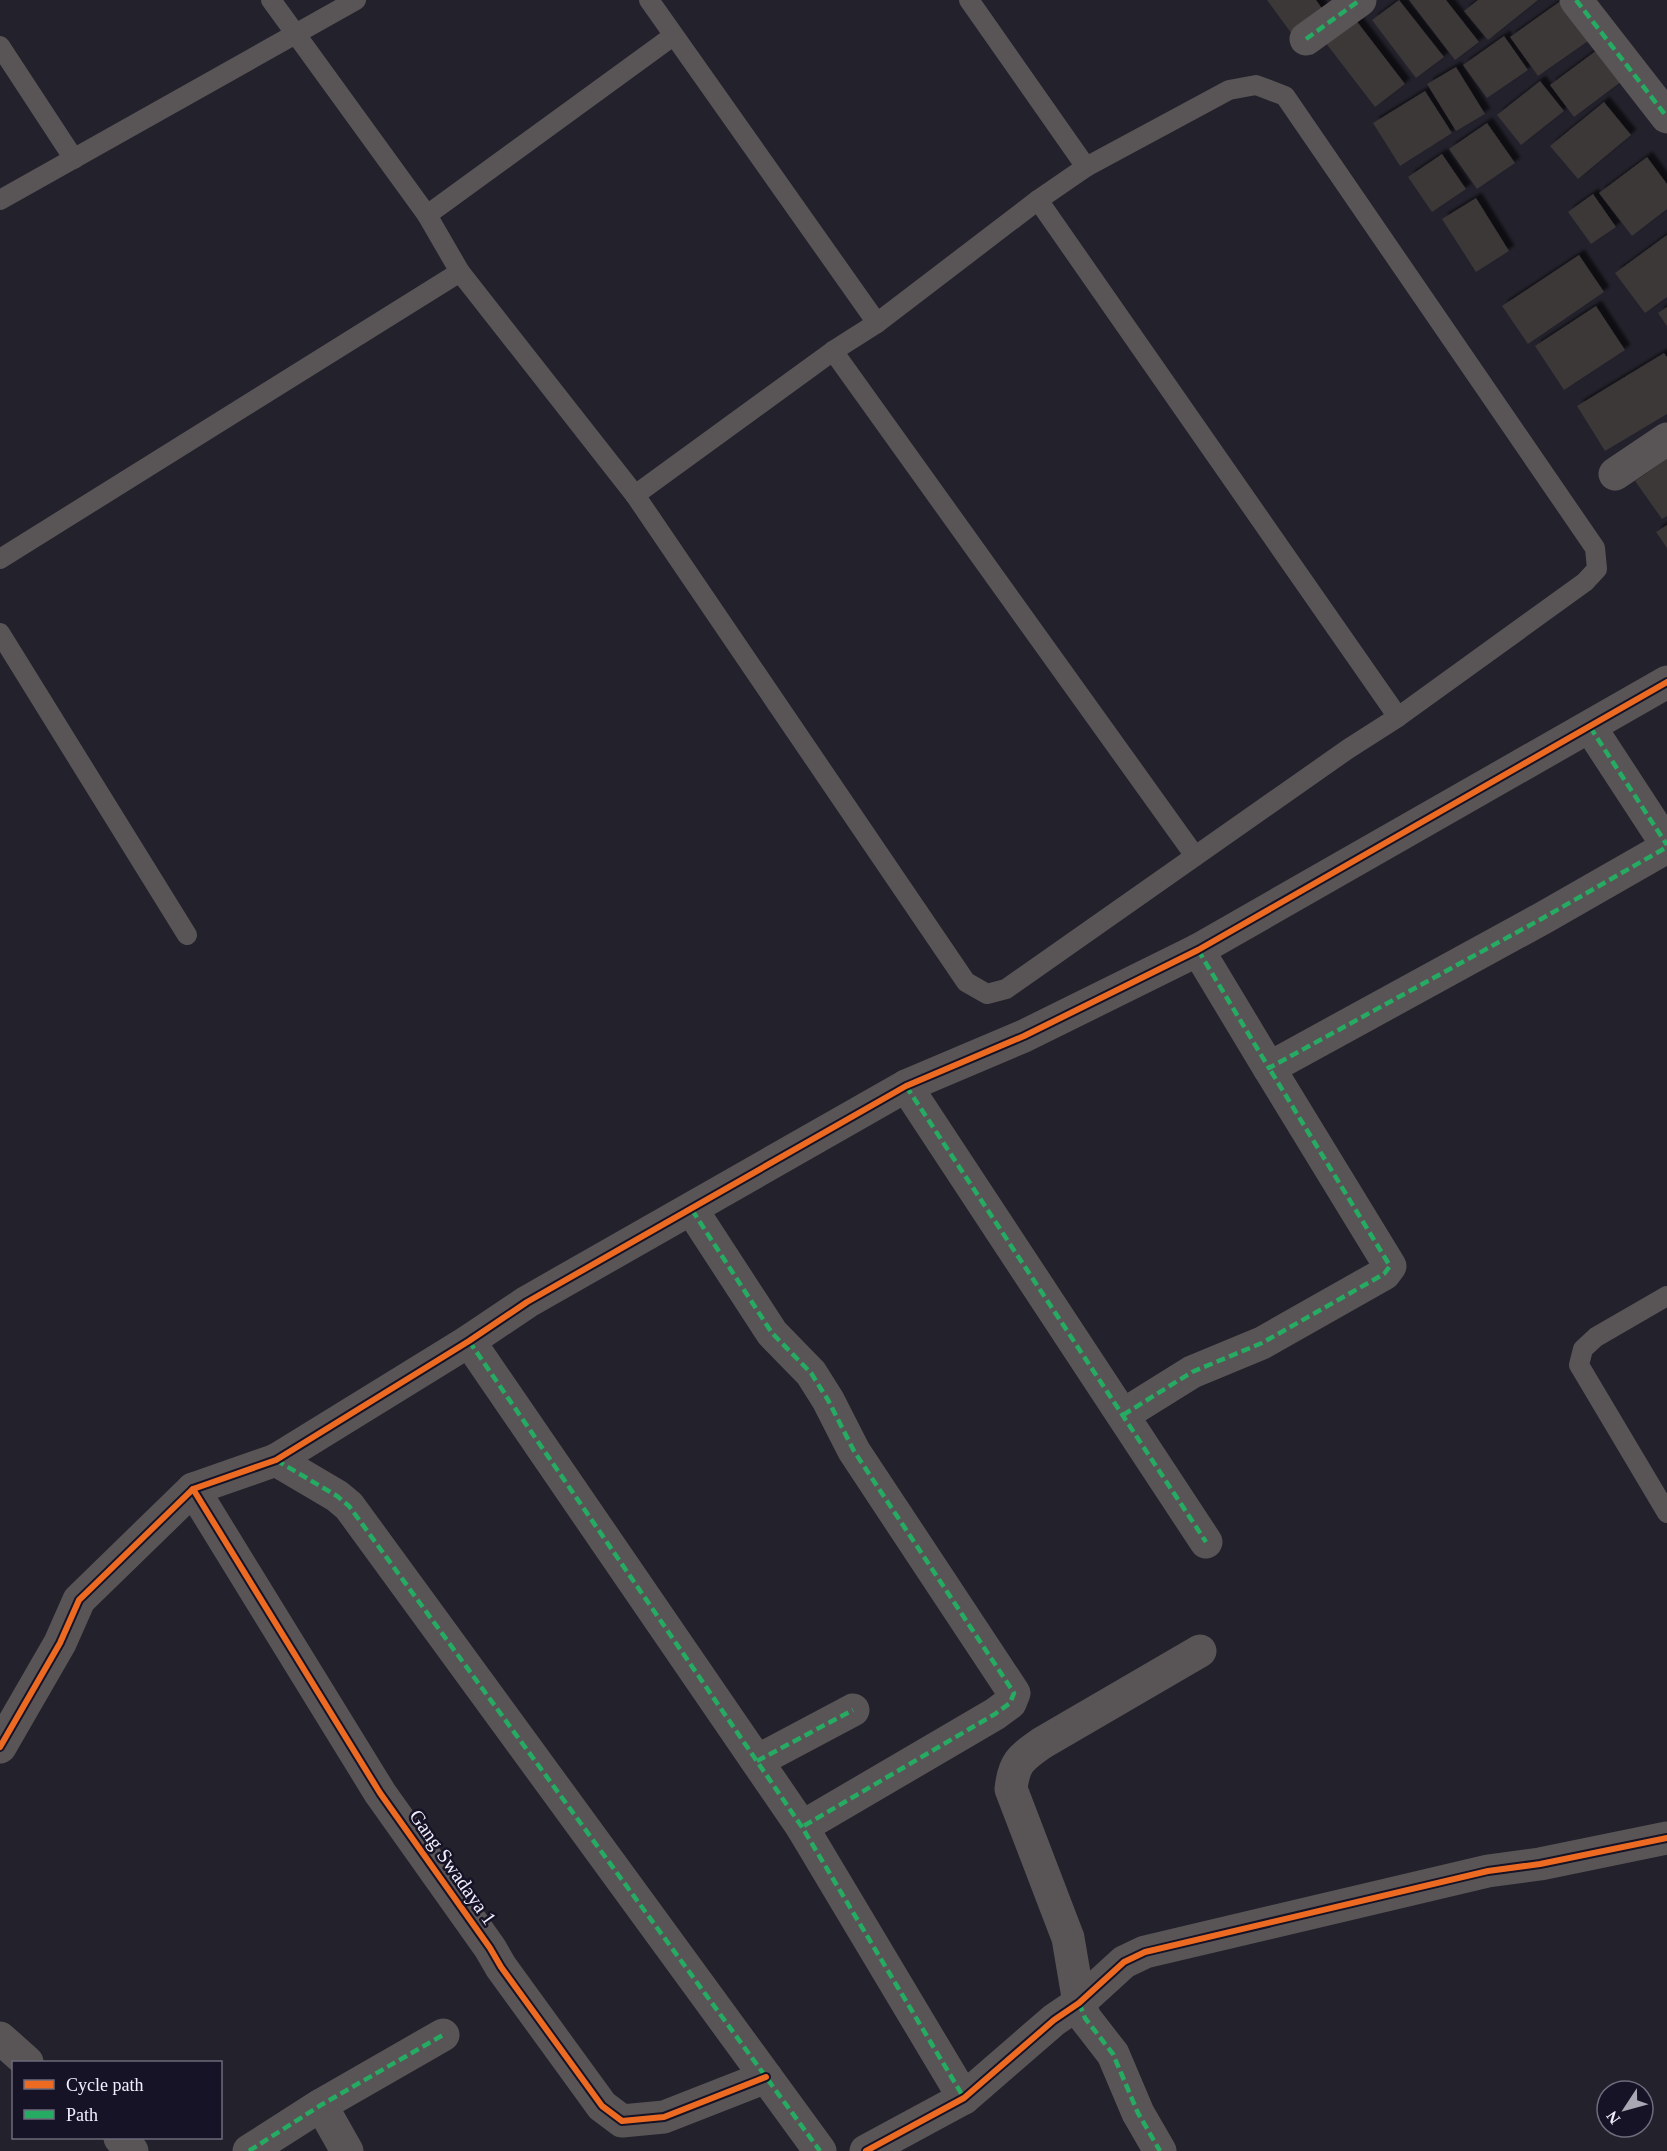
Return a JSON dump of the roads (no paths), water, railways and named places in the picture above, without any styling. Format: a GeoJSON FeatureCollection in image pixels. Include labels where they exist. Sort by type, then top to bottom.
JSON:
{"type":"FeatureCollection","features":[{"type":"Feature","properties":{"kind":"street"},"geometry":{"type":"LineString","coordinates":[[1306,39],[1360,0]]}},
{"type":"Feature","properties":{"kind":"street"},"geometry":{"type":"LineString","coordinates":[[1576,0],[1667,117]]}},
{"type":"Feature","properties":{"kind":"street"},"geometry":{"type":"LineString","coordinates":[[1615,474],[1667,439]]}},
{"type":"Feature","properties":{"kind":"street"},"geometry":{"type":"LineString","coordinates":[[0,1747],[60,1643],[79,1600],[193,1490],[276,1460],[469,1341],[526,1302],[692,1210],[906,1086],[1024,1036],[1198,950],[1667,682]]}},
{"type":"Feature","properties":{"kind":"street"},"geometry":{"type":"LineString","coordinates":[[1269,1068],[1543,918],[1667,846],[1590,727]]}},
{"type":"Feature","properties":{"kind":"street"},"geometry":{"type":"LineString","coordinates":[[1123,1416],[1192,1372],[1262,1343],[1317,1313],[1384,1274],[1390,1266],[1198,950]]}},
{"type":"Feature","properties":{"kind":"street"},"geometry":{"type":"LineString","coordinates":[[906,1086],[1206,1542]]}},
{"type":"Feature","properties":{"kind":"street"},"geometry":{"type":"LineString","coordinates":[[692,1210],[772,1333],[811,1373],[828,1400],[854,1451],[1014,1693],[1010,1703],[995,1714],[802,1827]]}},
{"type":"Feature","properties":{"kind":"street"},"geometry":{"type":"LineString","coordinates":[[469,1341],[802,1827],[964,2098]]}},
{"type":"Feature","properties":{"kind":"street"},"geometry":{"type":"LineString","coordinates":[[276,1460],[337,1496],[349,1506],[820,2151]]}},
{"type":"Feature","properties":{"kind":"street","name":"Gang Swadaya 1"},"geometry":{"type":"LineString","coordinates":[[193,1490],[380,1793],[490,1948],[501,1967],[602,2106],[622,2121],[664,2117],[766,2077]]}},
{"type":"Feature","properties":{"kind":"street"},"geometry":{"type":"LineString","coordinates":[[1160,2151],[1138,2113],[1113,2054],[1082,2011],[1068,1938],[1011,1789],[1013,1771],[1021,1759],[1042,1743],[1200,1652]]}},
{"type":"Feature","properties":{"kind":"street"},"geometry":{"type":"LineString","coordinates":[[757,1761],[853,1710]]}},
{"type":"Feature","properties":{"kind":"street"},"geometry":{"type":"LineString","coordinates":[[867,2151],[964,2098],[1054,2020],[1082,2011],[1124,1962],[1145,1952],[1488,1870],[1563,1860],[1667,1838]]}},
{"type":"Feature","properties":{"kind":"street"},"geometry":{"type":"LineString","coordinates":[[249,2151],[321,2105],[443,2036]]}},
{"type":"Feature","properties":{"kind":"street"},"geometry":{"type":"LineString","coordinates":[[0,2038],[26,2061]]}},
{"type":"Feature","properties":{"kind":"street"},"geometry":{"type":"LineString","coordinates":[[321,2105],[347,2151]]}},
{"type":"Feature","properties":{"kind":"street"},"geometry":{"type":"LineString","coordinates":[[121,2139],[132,2151]]}},
{"type":"Feature","properties":{"kind":"lane"},"geometry":{"type":"LineString","coordinates":[[271,0],[294,35],[426,215],[460,272],[635,495],[966,982],[987,994],[1006,989],[1398,717],[1585,582],[1597,568],[1595,548],[1285,96],[1256,85],[1229,90],[1086,167],[1038,200],[877,323],[833,351],[635,495]]}},
{"type":"Feature","properties":{"kind":"lane"},"geometry":{"type":"LineString","coordinates":[[0,200],[356,0]]}},
{"type":"Feature","properties":{"kind":"lane"},"geometry":{"type":"LineString","coordinates":[[649,0],[877,323]]}},
{"type":"Feature","properties":{"kind":"lane"},"geometry":{"type":"LineString","coordinates":[[969,0],[1086,167]]}},
{"type":"Feature","properties":{"kind":"lane"},"geometry":{"type":"LineString","coordinates":[[426,215],[673,36]]}},
{"type":"Feature","properties":{"kind":"lane"},"geometry":{"type":"LineString","coordinates":[[0,46],[74,159]]}},
{"type":"Feature","properties":{"kind":"lane"},"geometry":{"type":"LineString","coordinates":[[1038,200],[1398,717]]}},
{"type":"Feature","properties":{"kind":"lane"},"geometry":{"type":"LineString","coordinates":[[0,559],[460,272]]}},
{"type":"Feature","properties":{"kind":"lane"},"geometry":{"type":"LineString","coordinates":[[833,351],[1195,856]]}},
{"type":"Feature","properties":{"kind":"lane"},"geometry":{"type":"LineString","coordinates":[[0,633],[187,935]]}},
{"type":"Feature","properties":{"kind":"lane"},"geometry":{"type":"LineString","coordinates":[[1667,1296],[1596,1337],[1583,1349],[1579,1365],[1667,1513]]}}]}
